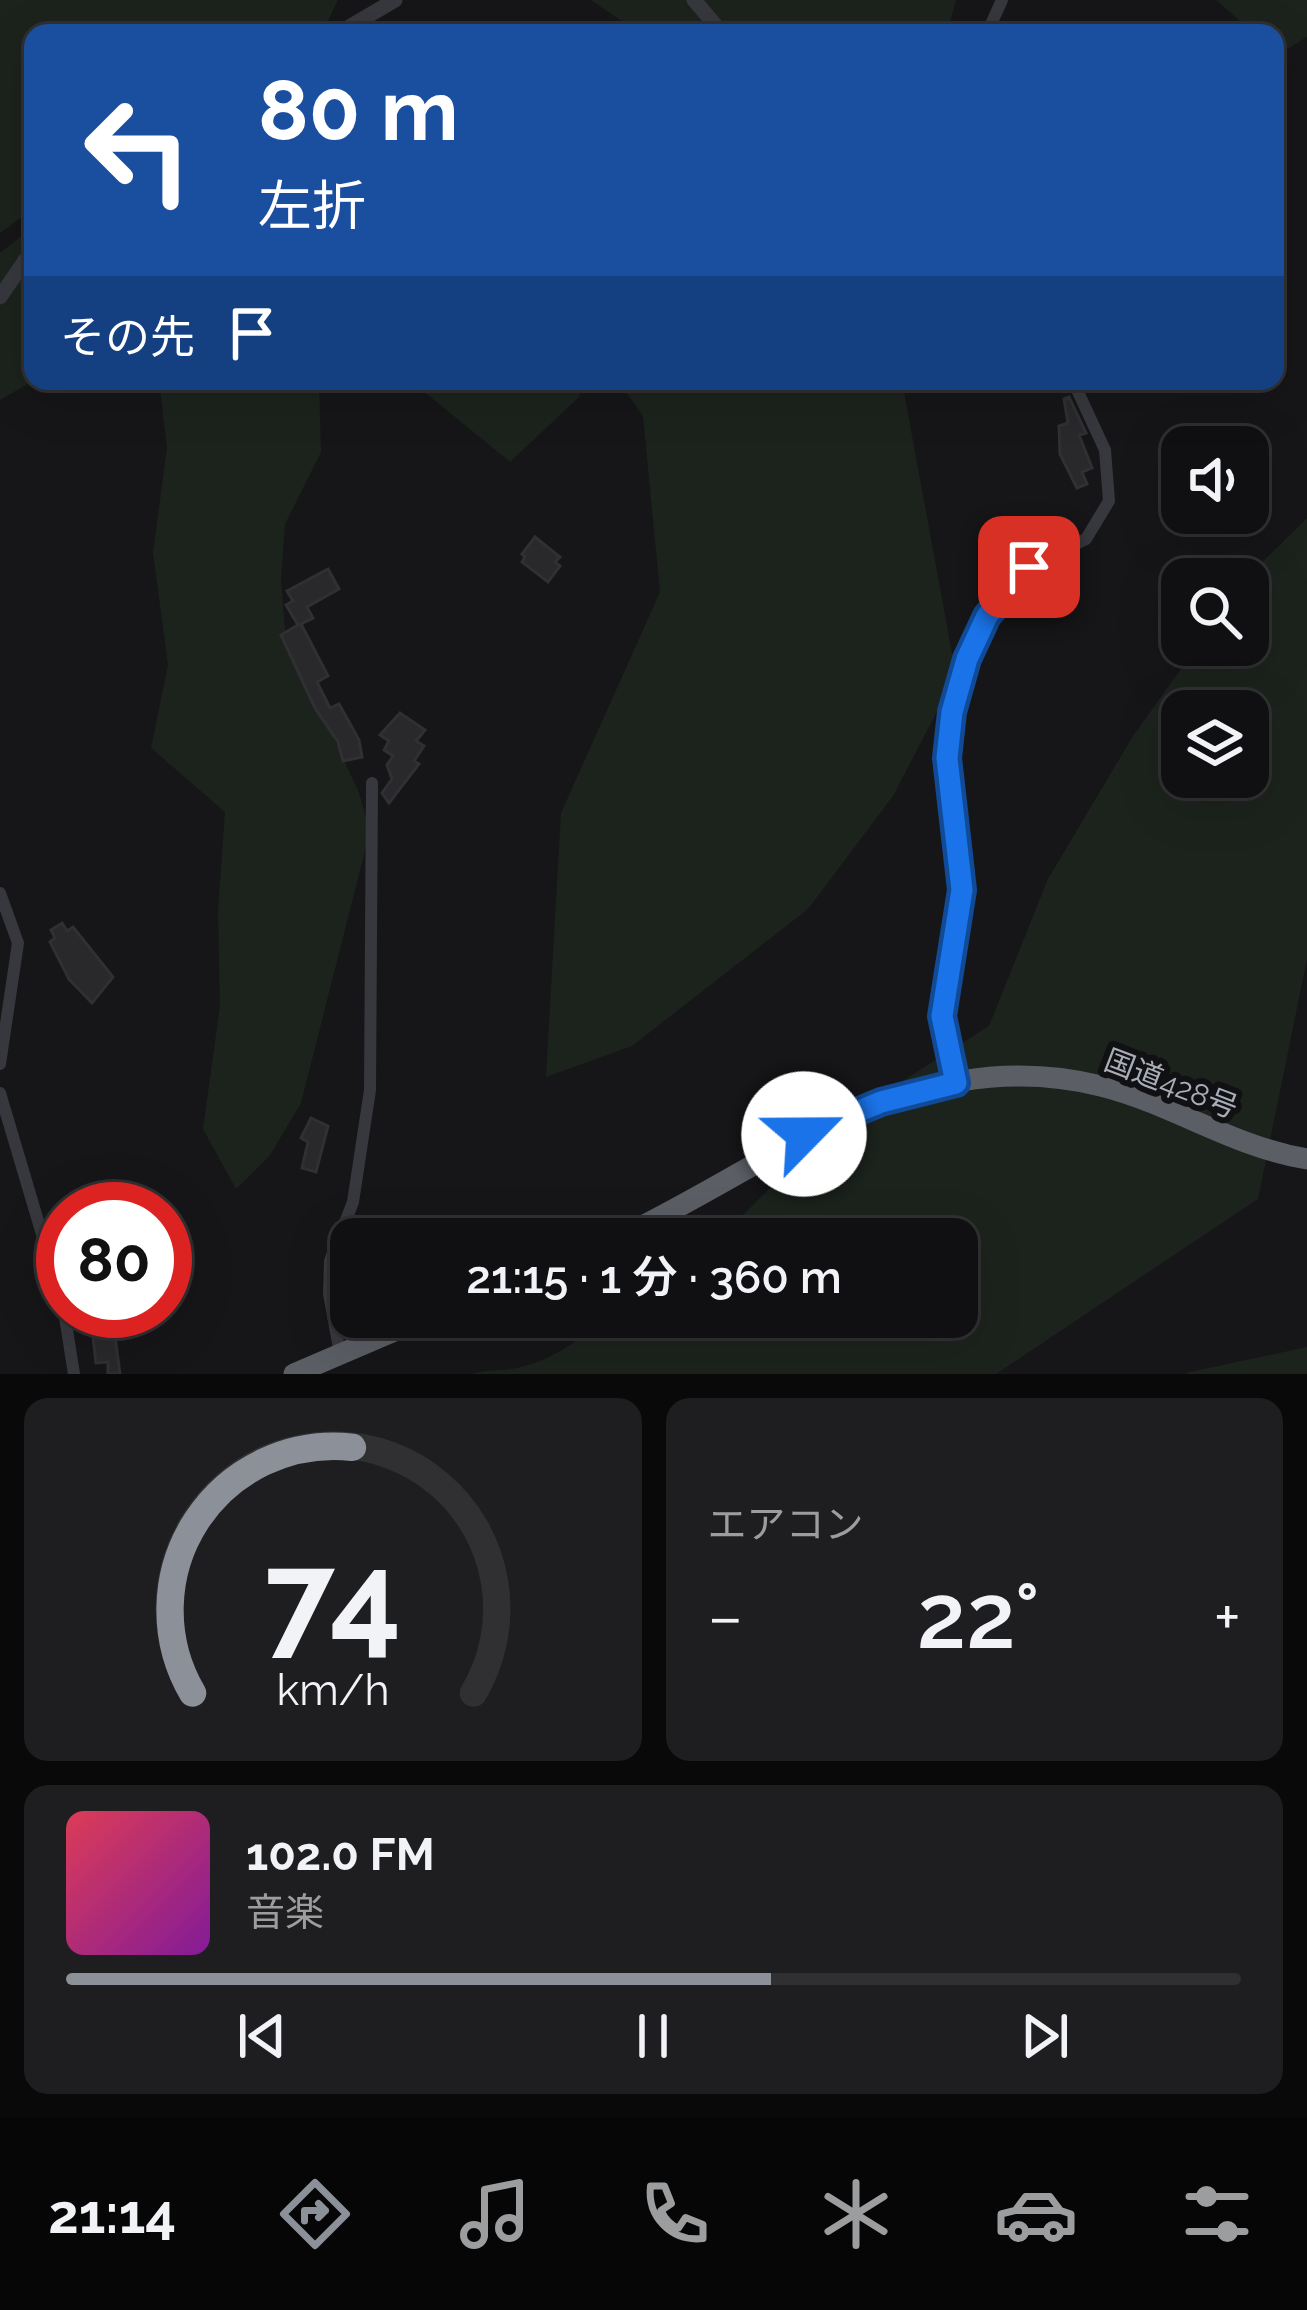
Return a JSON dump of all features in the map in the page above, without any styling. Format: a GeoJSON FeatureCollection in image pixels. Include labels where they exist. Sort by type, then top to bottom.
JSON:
{"type":"FeatureCollection","features":[{"type":"Feature","properties":{"kind":"highway","name":"国道428号"},"geometry":{"type":"LineString","coordinates":[[654,1218],[804,1134],[881,1102],[956,1083],[1029,1076],[1102,1086],[1224,1137],[1307,1159]]}},
{"type":"Feature","properties":{"kind":"highway"},"geometry":{"type":"LineString","coordinates":[[294,1374],[378,1338]]}},
{"type":"Feature","properties":{"kind":"street"},"geometry":{"type":"LineString","coordinates":[[354,24],[395,0]]}},
{"type":"Feature","properties":{"kind":"street"},"geometry":{"type":"LineString","coordinates":[[694,0],[714,24]]}},
{"type":"Feature","properties":{"kind":"street"},"geometry":{"type":"LineString","coordinates":[[0,297],[24,262]]}},
{"type":"Feature","properties":{"kind":"street"},"geometry":{"type":"LineString","coordinates":[[956,1083],[942,1016],[962,890],[947,758],[952,712],[967,659],[987,616],[1029,567],[1086,539],[1109,501],[1106,450],[1077,390]]}},
{"type":"Feature","properties":{"kind":"street"},"geometry":{"type":"LineString","coordinates":[[340,1354],[329,1294],[330,1261],[352,1202],[370,1090],[372,783]]}},
{"type":"Feature","properties":{"kind":"street"},"geometry":{"type":"LineString","coordinates":[[0,892],[18,943],[0,1064]]}},
{"type":"Feature","properties":{"kind":"street"},"geometry":{"type":"LineString","coordinates":[[0,1093],[36,1214]]}},
{"type":"Feature","properties":{"kind":"street"},"geometry":{"type":"LineString","coordinates":[[69,1338],[74,1374]]}},
{"type":"Feature","properties":{"kind":"shaded area"},"geometry":{"type":"Polygon","coordinates":[[[0,0],[338,0],[326,24],[24,24],[24,216],[0,233],[0,0]]]}},
{"type":"Feature","properties":{"kind":"shaded area"},"geometry":{"type":"Polygon","coordinates":[[[591,0],[956,0],[949,24],[626,24],[591,0]]]}},
{"type":"Feature","properties":{"kind":"shaded area"},"geometry":{"type":"Polygon","coordinates":[[[1216,0],[1307,0],[1307,37],[1284,51],[1284,24],[1244,24],[1216,0]]]}},
{"type":"Feature","properties":{"kind":"shaded area"},"geometry":{"type":"Polygon","coordinates":[[[24,234],[24,386],[0,400],[0,253],[24,234]]]}},
{"type":"Feature","properties":{"kind":"shaded area"},"geometry":{"type":"Polygon","coordinates":[[[160,390],[319,390],[321,452],[285,524],[281,580],[285,630],[359,793],[370,831],[301,1103],[270,1155],[236,1189],[203,1129],[220,1006],[218,911],[225,812],[151,748],[168,665],[153,553],[167,448],[160,390]]]}},
{"type":"Feature","properties":{"kind":"shaded area"},"geometry":{"type":"Polygon","coordinates":[[[422,390],[580,390],[579,397],[510,462],[422,390]]]}},
{"type":"Feature","properties":{"kind":"shaded area"},"geometry":{"type":"Polygon","coordinates":[[[624,390],[904,390],[956,675],[893,796],[808,909],[632,1046],[546,1077],[561,813],[660,592],[643,416],[624,390]]]}},
{"type":"Feature","properties":{"kind":"shaded area"},"geometry":{"type":"Polygon","coordinates":[[[1307,518],[1307,959],[1258,1199],[996,1374],[473,1374],[545,1359],[579,1338],[978,1338],[978,1218],[740,1218],[799,1159],[871,1101],[989,1026],[1048,879],[1161,697],[1161,798],[1269,798],[1269,690],[1166,690],[1183,666],[1269,666],[1266,558],[1307,518]]]}},
{"type":"Feature","properties":{"kind":"shaded area"},"geometry":{"type":"Polygon","coordinates":[[[1307,1347],[1307,1374],[1185,1374],[1190,1372],[1307,1347]]]}},
{"type":"Feature","properties":{"kind":"building"},"geometry":{"type":"Polygon","coordinates":[[[1069,397],[1086,433],[1079,435],[1092,468],[1082,472],[1087,484],[1077,488],[1060,454],[1059,426],[1068,423],[1064,399],[1069,397]]]}},
{"type":"Feature","properties":{"kind":"building"},"geometry":{"type":"Polygon","coordinates":[[[535,537],[560,557],[555,562],[560,566],[548,582],[522,562],[522,554],[535,537]]]}},
{"type":"Feature","properties":{"kind":"building"},"geometry":{"type":"Polygon","coordinates":[[[328,569],[339,589],[307,607],[313,618],[301,624],[328,676],[317,682],[330,708],[339,704],[359,740],[362,757],[343,761],[338,742],[315,708],[281,635],[298,625],[286,605],[293,601],[287,591],[328,569]]]}},
{"type":"Feature","properties":{"kind":"building"},"geometry":{"type":"Polygon","coordinates":[[[400,713],[425,730],[416,741],[424,746],[414,761],[419,764],[389,803],[382,793],[392,779],[387,765],[393,756],[384,750],[389,741],[380,735],[400,713]]]}},
{"type":"Feature","properties":{"kind":"building"},"geometry":{"type":"Polygon","coordinates":[[[62,923],[67,931],[73,927],[113,977],[92,1003],[69,979],[50,942],[55,938],[51,930],[62,923]]]}},
{"type":"Feature","properties":{"kind":"building"},"geometry":{"type":"Polygon","coordinates":[[[311,1118],[328,1126],[316,1172],[302,1168],[308,1142],[301,1138],[311,1118]]]}},
{"type":"Feature","properties":{"kind":"building"},"geometry":{"type":"Polygon","coordinates":[[[93,1338],[115,1338],[120,1374],[108,1374],[108,1362],[96,1363],[93,1338]]]}},
{"type":"Feature","properties":{"kind":"route"},"geometry":{"type":"LineString","coordinates":[[804,1134],[881,1102],[956,1083],[942,1016],[962,890],[947,758],[952,712],[967,659],[987,616],[1029,567]]}}]}
